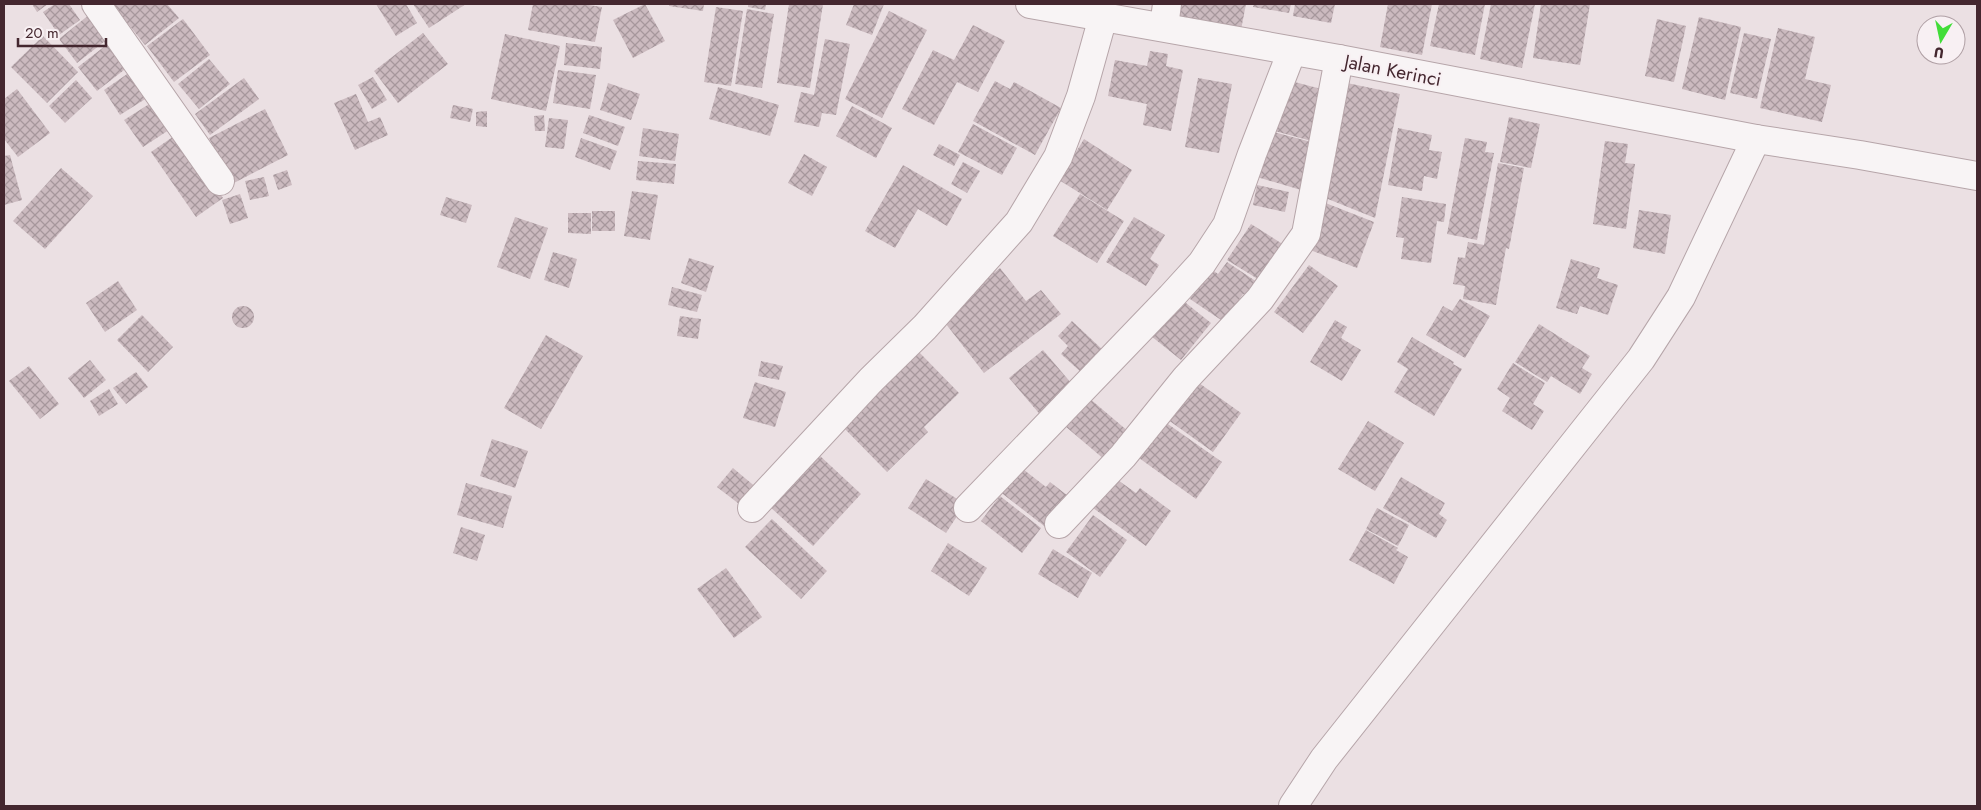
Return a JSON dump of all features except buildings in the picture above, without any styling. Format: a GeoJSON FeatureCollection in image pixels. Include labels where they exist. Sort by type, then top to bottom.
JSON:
{"type":"FeatureCollection","features":[{"type":"Feature","properties":{"kind":"street"},"geometry":{"type":"LineString","coordinates":[[96,4],[220,181]]}},
{"type":"Feature","properties":{"kind":"street","name":"Jalan Kerinci"},"geometry":{"type":"LineString","coordinates":[[1030,4],[1103,17],[1166,16],[1292,51],[1756,139],[1977,176]]}},
{"type":"Feature","properties":{"kind":"street"},"geometry":{"type":"LineString","coordinates":[[752,508],[871,380],[926,326],[1019,222],[1058,157],[1081,96],[1103,17]]}},
{"type":"Feature","properties":{"kind":"street"},"geometry":{"type":"LineString","coordinates":[[968,508],[1171,298],[1202,263],[1227,225],[1292,51]]}},
{"type":"Feature","properties":{"kind":"street"},"geometry":{"type":"LineString","coordinates":[[1059,524],[1123,456],[1186,378],[1260,299],[1306,234],[1339,60]]}},
{"type":"Feature","properties":{"kind":"street"},"geometry":{"type":"LineString","coordinates":[[1293,806],[1324,759],[1641,359],[1680,296],[1756,139]]}}]}
